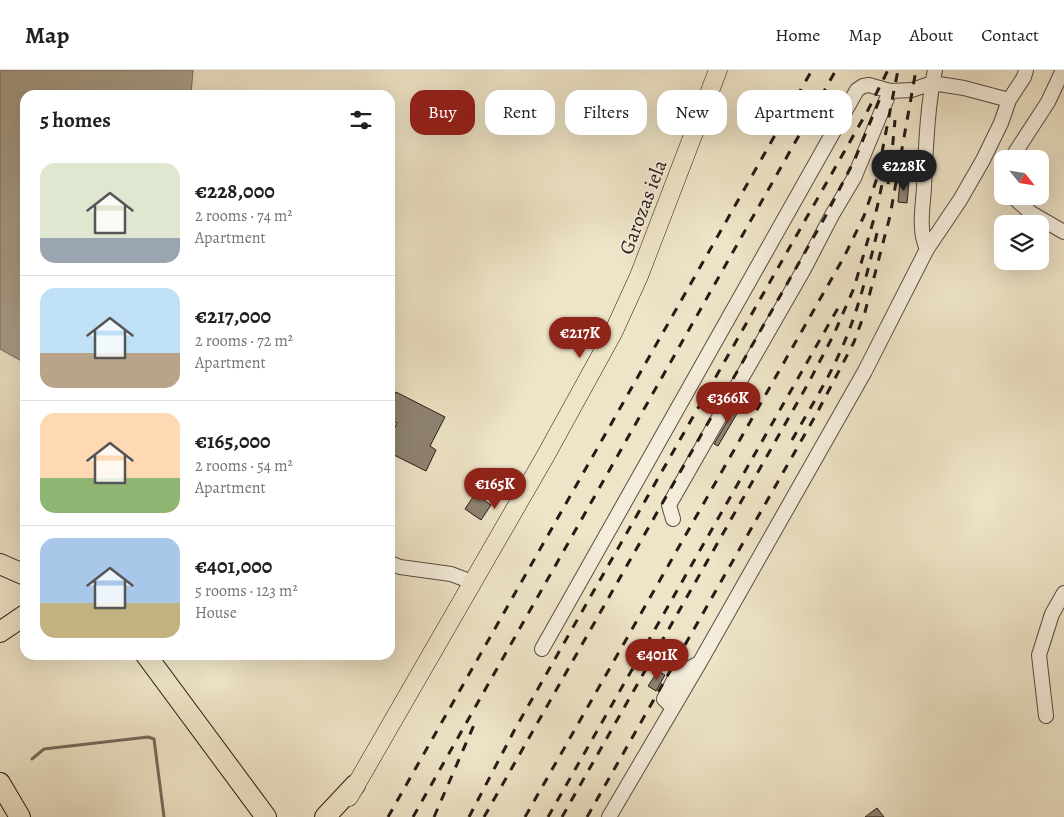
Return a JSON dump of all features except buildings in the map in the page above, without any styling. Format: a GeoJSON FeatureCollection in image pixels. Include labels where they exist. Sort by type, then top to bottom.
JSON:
{"type":"FeatureCollection","features":[{"type":"Feature","properties":{"kind":"highway"},"geometry":{"type":"LineString","coordinates":[[0,564],[20,573]]}},
{"type":"Feature","properties":{"kind":"highway"},"geometry":{"type":"LineString","coordinates":[[0,632],[20,618]]}},
{"type":"Feature","properties":{"kind":"highway"},"geometry":{"type":"LineString","coordinates":[[149,660],[267,814]]}},
{"type":"Feature","properties":{"kind":"highway"},"geometry":{"type":"LineString","coordinates":[[0,783],[20,817]]}},
{"type":"Feature","properties":{"kind":"highway"},"geometry":{"type":"LineString","coordinates":[[325,817],[355,785]]}},
{"type":"Feature","properties":{"kind":"main road","name":"Garozas iela"},"geometry":{"type":"LineString","coordinates":[[337,817],[588,381],[613,333],[639,276],[718,70]]}},
{"type":"Feature","properties":{"kind":"street"},"geometry":{"type":"LineString","coordinates":[[609,817],[700,662],[865,371],[927,248],[960,200],[983,160],[1001,123],[1009,100],[1024,77],[1026,70]]}},
{"type":"Feature","properties":{"kind":"street"},"geometry":{"type":"LineString","coordinates":[[1017,150],[1048,102],[1063,70]]}},
{"type":"Feature","properties":{"kind":"street"},"geometry":{"type":"LineString","coordinates":[[934,76],[964,88],[1009,100]]}},
{"type":"Feature","properties":{"kind":"street"},"geometry":{"type":"LineString","coordinates":[[542,649],[857,90],[869,85],[890,91],[912,90],[934,76]]}},
{"type":"Feature","properties":{"kind":"street"},"geometry":{"type":"LineString","coordinates":[[927,248],[924,244],[922,225],[927,132],[934,76]]}},
{"type":"Feature","properties":{"kind":"street"},"geometry":{"type":"LineString","coordinates":[[673,519],[669,505],[854,178],[890,91]]}},
{"type":"Feature","properties":{"kind":"street"},"geometry":{"type":"LineString","coordinates":[[1022,205],[1031,213],[1064,232]]}},
{"type":"Feature","properties":{"kind":"street"},"geometry":{"type":"LineString","coordinates":[[395,565],[452,574],[472,582]]}},
{"type":"Feature","properties":{"kind":"street"},"geometry":{"type":"LineString","coordinates":[[1046,716],[1039,656],[1052,614],[1064,593]]}},
{"type":"Feature","properties":{"kind":"shaded area"},"geometry":{"type":"Polygon","coordinates":[[[0,70],[193,70],[191,90],[20,90],[20,360],[0,349],[0,70]]]}},
{"type":"Feature","properties":{"kind":"waterway"},"geometry":{"type":"LineString","coordinates":[[32,759],[44,749],[148,737],[154,739],[164,817]]}},
{"type":"Feature","properties":{"kind":"railway"},"geometry":{"type":"LineString","coordinates":[[388,817],[812,70]]}},
{"type":"Feature","properties":{"kind":"railway"},"geometry":{"type":"LineString","coordinates":[[413,817],[836,70]]}},
{"type":"Feature","properties":{"kind":"railway"},"geometry":{"type":"LineString","coordinates":[[469,817],[515,729],[868,110],[888,70]]}},
{"type":"Feature","properties":{"kind":"railway"},"geometry":{"type":"LineString","coordinates":[[525,817],[844,257],[864,216],[877,178],[898,70]]}},
{"type":"Feature","properties":{"kind":"railway"},"geometry":{"type":"LineString","coordinates":[[587,817],[817,413],[854,342],[865,312],[890,216],[916,70]]}},
{"type":"Feature","properties":{"kind":"railway"},"geometry":{"type":"LineString","coordinates":[[484,817],[825,217],[855,159],[881,96]]}},
{"type":"Feature","properties":{"kind":"railway"},"geometry":{"type":"LineString","coordinates":[[891,163],[895,120]]}},
{"type":"Feature","properties":{"kind":"railway"},"geometry":{"type":"LineString","coordinates":[[888,184],[892,155]]}},
{"type":"Feature","properties":{"kind":"railway"},"geometry":{"type":"LineString","coordinates":[[562,817],[809,382],[834,334],[854,288],[877,208],[884,175]]}},
{"type":"Feature","properties":{"kind":"railway"},"geometry":{"type":"LineString","coordinates":[[792,440],[826,380],[844,343],[859,303],[877,233]]}},
{"type":"Feature","properties":{"kind":"railway"},"geometry":{"type":"LineString","coordinates":[[548,817],[838,308]]}},
{"type":"Feature","properties":{"kind":"railway"},"geometry":{"type":"LineString","coordinates":[[434,817],[477,718]]}}]}
